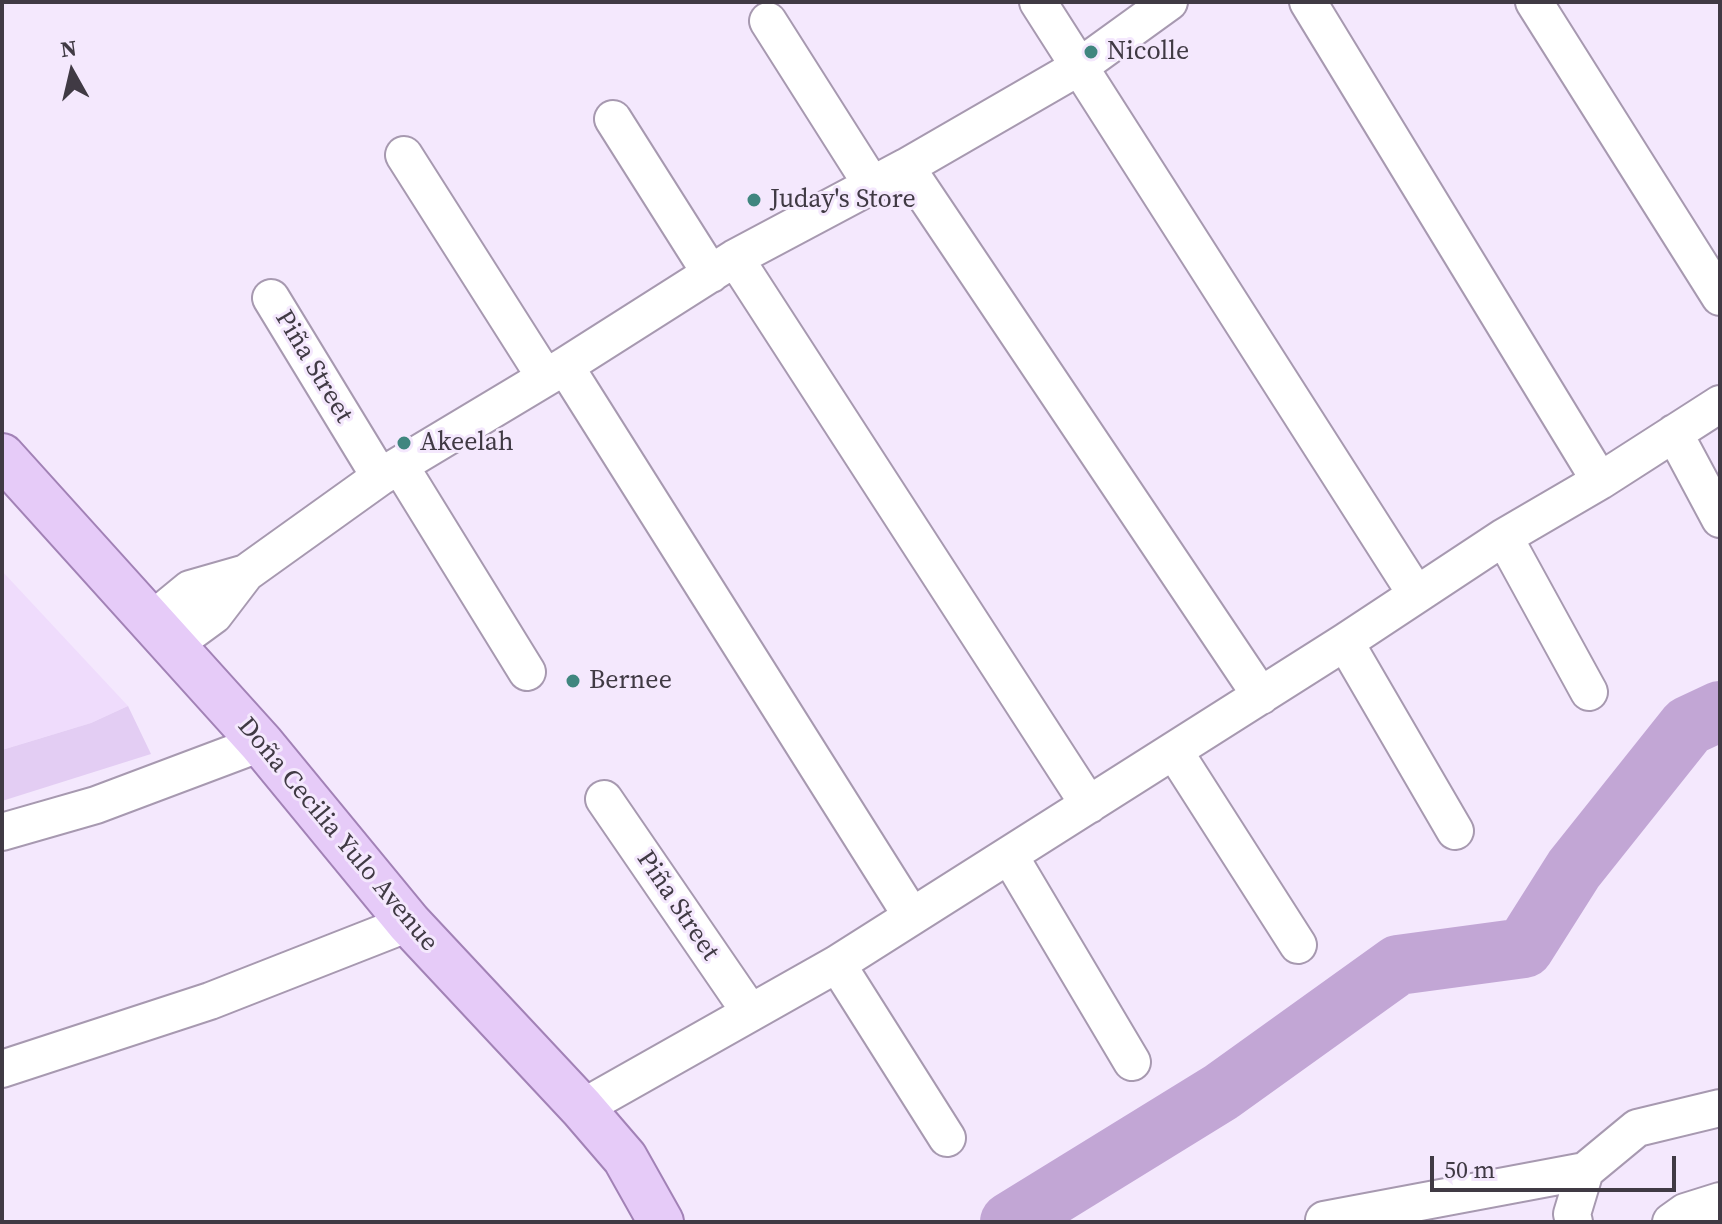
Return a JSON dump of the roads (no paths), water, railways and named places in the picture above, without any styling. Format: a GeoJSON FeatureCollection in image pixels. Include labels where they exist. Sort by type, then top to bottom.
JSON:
{"type":"FeatureCollection","features":[{"type":"Feature","properties":{"kind":"main road","name":"Doña Cecilia Yulo Avenue"},"geometry":{"type":"LineString","coordinates":[[2,456],[261,743],[409,923],[582,1108],[625,1158],[661,1222]]}},
{"type":"Feature","properties":{"kind":"street"},"geometry":{"type":"LineString","coordinates":[[1038,2],[1416,594]]}},
{"type":"Feature","properties":{"kind":"street"},"geometry":{"type":"LineString","coordinates":[[162,633],[190,589],[246,573],[390,472],[723,266],[906,167],[1079,67],[1169,2]]}},
{"type":"Feature","properties":{"kind":"street"},"geometry":{"type":"LineString","coordinates":[[1308,2],[1600,481]]}},
{"type":"Feature","properties":{"kind":"street"},"geometry":{"type":"LineString","coordinates":[[1534,2],[1720,297]]}},
{"type":"Feature","properties":{"kind":"street"},"geometry":{"type":"LineString","coordinates":[[768,21],[872,185]]}},
{"type":"Feature","properties":{"kind":"street"},"geometry":{"type":"LineString","coordinates":[[613,119],[723,266],[1089,805]]}},
{"type":"Feature","properties":{"kind":"street"},"geometry":{"type":"LineString","coordinates":[[404,155],[555,372],[911,915]]}},
{"type":"Feature","properties":{"kind":"street"},"geometry":{"type":"LineString","coordinates":[[906,167],[1261,696]]}},
{"type":"Feature","properties":{"kind":"street","name":"Piña Street"},"geometry":{"type":"LineString","coordinates":[[271,298],[527,672]]}},
{"type":"Feature","properties":{"kind":"street"},"geometry":{"type":"LineString","coordinates":[[582,1108],[837,964],[1261,696],[1504,537],[1600,481],[1720,404]]}},
{"type":"Feature","properties":{"kind":"street"},"geometry":{"type":"LineString","coordinates":[[1674,433],[1720,519]]}},
{"type":"Feature","properties":{"kind":"street"},"geometry":{"type":"LineString","coordinates":[[1504,537],[1589,692]]}},
{"type":"Feature","properties":{"kind":"street"},"geometry":{"type":"LineString","coordinates":[[1345,642],[1455,831]]}},
{"type":"Feature","properties":{"kind":"street"},"geometry":{"type":"LineString","coordinates":[[2,832],[96,805],[261,743]]}},
{"type":"Feature","properties":{"kind":"street"},"geometry":{"type":"LineString","coordinates":[[1174,751],[1298,945]]}},
{"type":"Feature","properties":{"kind":"street","name":"Piña Street"},"geometry":{"type":"LineString","coordinates":[[604,799],[750,1012]]}},
{"type":"Feature","properties":{"kind":"street"},"geometry":{"type":"LineString","coordinates":[[1009,855],[1132,1062]]}},
{"type":"Feature","properties":{"kind":"street"},"geometry":{"type":"LineString","coordinates":[[2,1069],[210,1001],[409,923]]}},
{"type":"Feature","properties":{"kind":"street"},"geometry":{"type":"LineString","coordinates":[[837,964],[947,1138]]}},
{"type":"Feature","properties":{"kind":"street"},"geometry":{"type":"LineString","coordinates":[[1324,1220],[1585,1171],[1637,1128],[1720,1108]]}},
{"type":"Feature","properties":{"kind":"street"},"geometry":{"type":"LineString","coordinates":[[1574,1222],[1572,1214],[1585,1171]]}},
{"type":"Feature","properties":{"kind":"street"},"geometry":{"type":"LineString","coordinates":[[1671,1222],[1685,1212],[1720,1201]]}},
{"type":"Feature","properties":{"kind":"waterway"},"geometry":{"type":"LineString","coordinates":[[1010,1222],[1221,1092],[1398,965],[1524,948],[1574,869],[1688,726],[1720,711]]}},
{"type":"Feature","properties":{"kind":"place","name":"Nicolle"},"geometry":{"type":"Point","coordinates":[1091,52]}},
{"type":"Feature","properties":{"kind":"place","name":"Juday's Store"},"geometry":{"type":"Point","coordinates":[754,200]}},
{"type":"Feature","properties":{"kind":"place","name":"Akeelah"},"geometry":{"type":"Point","coordinates":[404,443]}},
{"type":"Feature","properties":{"kind":"place","name":"Bernee"},"geometry":{"type":"Point","coordinates":[573,681]}}]}
